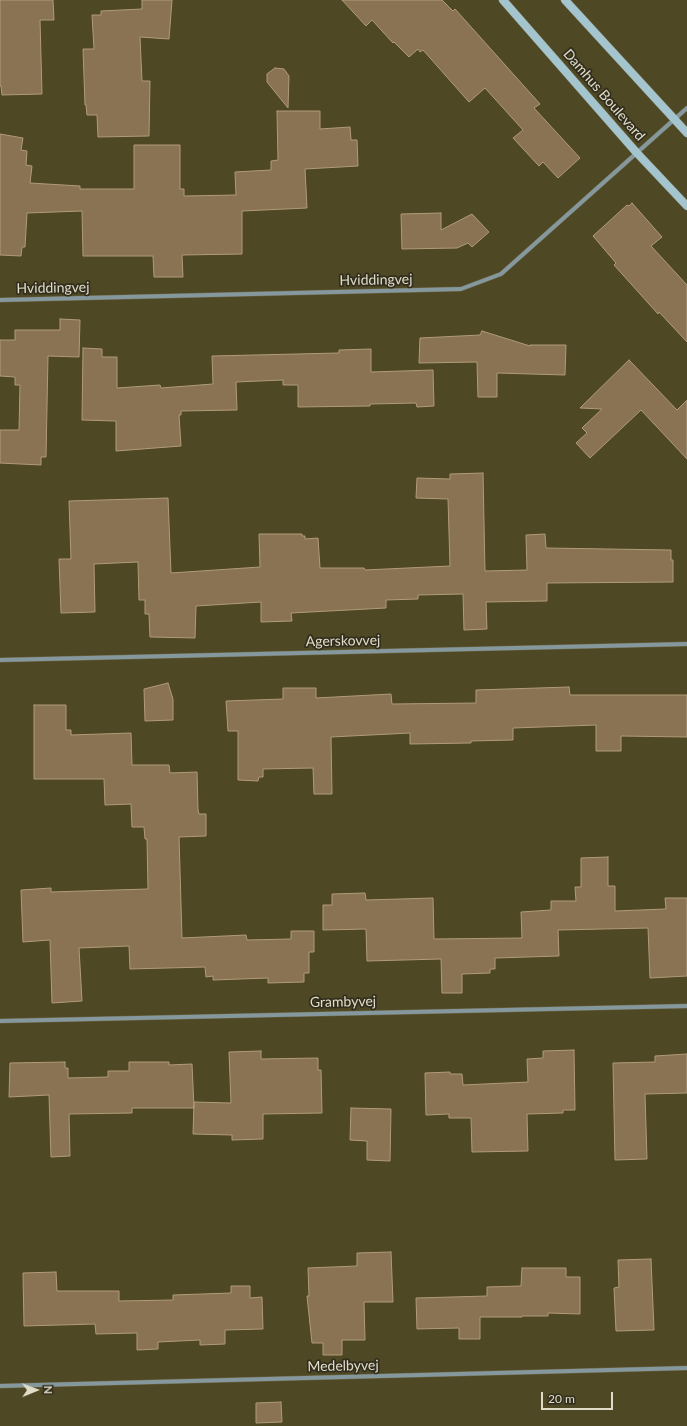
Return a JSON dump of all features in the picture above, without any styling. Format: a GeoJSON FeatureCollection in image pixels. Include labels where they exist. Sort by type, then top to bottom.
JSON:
{"type":"FeatureCollection","features":[{"type":"Feature","properties":{"kind":"street","name":"Damhus Boulevard"},"geometry":{"type":"LineString","coordinates":[[503,0],[636,152],[687,206]]}},
{"type":"Feature","properties":{"kind":"street"},"geometry":{"type":"LineString","coordinates":[[565,0],[687,134]]}},
{"type":"Feature","properties":{"kind":"street","name":"Hviddingvej"},"geometry":{"type":"LineString","coordinates":[[0,300],[461,290],[501,274],[687,108]]}},
{"type":"Feature","properties":{"kind":"street","name":"Agerskovvej"},"geometry":{"type":"LineString","coordinates":[[0,660],[687,644]]}},
{"type":"Feature","properties":{"kind":"street","name":"Grambyvej"},"geometry":{"type":"LineString","coordinates":[[0,1021],[687,1006]]}},
{"type":"Feature","properties":{"kind":"street","name":"Medelbyvej"},"geometry":{"type":"LineString","coordinates":[[0,1386],[687,1368]]}},
{"type":"Feature","properties":{"kind":"building"},"geometry":{"type":"Polygon","coordinates":[[[0,0],[53,0],[54,20],[40,20],[42,94],[2,95],[0,86],[0,0]]]}},
{"type":"Feature","properties":{"kind":"building"},"geometry":{"type":"Polygon","coordinates":[[[142,0],[172,0],[169,39],[140,37],[142,81],[150,81],[149,136],[98,137],[97,115],[87,115],[85,105],[83,49],[94,49],[92,15],[101,15],[101,11],[142,9],[142,0]]]}},
{"type":"Feature","properties":{"kind":"building"},"geometry":{"type":"Polygon","coordinates":[[[342,0],[442,0],[453,11],[455,9],[540,104],[534,108],[580,158],[558,178],[543,162],[539,166],[513,138],[523,130],[485,88],[469,102],[423,50],[420,52],[418,49],[409,57],[394,42],[393,43],[372,20],[366,26],[342,0]]]}},
{"type":"Feature","properties":{"kind":"building"},"geometry":{"type":"Polygon","coordinates":[[[275,68],[284,69],[289,76],[288,108],[267,82],[267,74],[275,68]]]}},
{"type":"Feature","properties":{"kind":"building"},"geometry":{"type":"Polygon","coordinates":[[[277,111],[320,111],[320,129],[350,127],[351,140],[357,140],[358,166],[305,169],[307,208],[242,211],[242,254],[182,255],[183,277],[154,277],[153,256],[83,256],[82,211],[27,213],[25,247],[22,247],[21,256],[0,255],[0,134],[23,138],[21,150],[27,151],[26,165],[32,166],[30,183],[80,186],[80,189],[134,189],[134,145],[180,145],[180,189],[184,189],[184,196],[236,195],[235,172],[271,170],[271,161],[278,160],[277,111]]]}},
{"type":"Feature","properties":{"kind":"building"},"geometry":{"type":"Polygon","coordinates":[[[632,203],[662,237],[651,246],[687,285],[687,342],[659,312],[658,314],[614,265],[616,263],[593,236],[627,205],[629,206],[632,203]]]}},
{"type":"Feature","properties":{"kind":"building"},"geometry":{"type":"Polygon","coordinates":[[[441,213],[441,230],[472,214],[489,232],[472,247],[468,243],[457,248],[402,249],[401,214],[441,213]]]}},
{"type":"Feature","properties":{"kind":"building"},"geometry":{"type":"Polygon","coordinates":[[[60,319],[80,320],[79,357],[48,356],[46,457],[41,457],[41,465],[0,463],[0,430],[19,430],[20,385],[15,385],[15,377],[0,376],[0,340],[15,340],[15,330],[60,330],[60,319]]]}},
{"type":"Feature","properties":{"kind":"building"},"geometry":{"type":"Polygon","coordinates":[[[482,331],[530,346],[566,345],[565,375],[497,373],[497,397],[478,397],[477,362],[419,363],[420,338],[480,335],[482,331]]]}},
{"type":"Feature","properties":{"kind":"building"},"geometry":{"type":"Polygon","coordinates":[[[83,348],[102,349],[102,357],[117,357],[117,388],[160,385],[161,388],[213,384],[212,356],[339,353],[339,350],[371,349],[371,372],[433,370],[434,406],[417,407],[416,403],[370,404],[370,406],[298,407],[298,385],[283,385],[283,380],[236,382],[237,410],[181,411],[181,415],[179,415],[181,446],[116,451],[116,421],[82,420],[83,348]]]}},
{"type":"Feature","properties":{"kind":"building"},"geometry":{"type":"Polygon","coordinates":[[[629,360],[677,410],[687,400],[687,459],[641,410],[590,458],[576,443],[587,433],[582,428],[602,409],[580,408],[629,360]]]}},
{"type":"Feature","properties":{"kind":"building"},"geometry":{"type":"Polygon","coordinates":[[[483,473],[485,571],[527,570],[526,535],[545,534],[546,548],[671,550],[671,560],[673,560],[673,582],[547,583],[547,601],[486,602],[487,629],[464,630],[463,594],[418,595],[418,599],[386,600],[386,608],[291,613],[292,621],[261,622],[261,602],[196,606],[195,638],[150,637],[149,614],[145,614],[145,600],[139,600],[138,562],[94,564],[95,612],[61,613],[59,559],[71,559],[69,501],[168,498],[171,573],[260,567],[259,534],[302,534],[302,536],[305,536],[305,539],[318,538],[320,568],[364,568],[365,570],[450,566],[448,499],[416,498],[417,478],[450,479],[450,474],[483,473]]]}},
{"type":"Feature","properties":{"kind":"building"},"geometry":{"type":"Polygon","coordinates":[[[168,683],[173,699],[173,720],[145,721],[144,689],[168,683]]]}},
{"type":"Feature","properties":{"kind":"building"},"geometry":{"type":"Polygon","coordinates":[[[569,687],[570,695],[687,695],[687,737],[621,736],[621,751],[596,751],[596,725],[513,728],[513,740],[471,741],[471,743],[410,744],[410,733],[331,737],[332,794],[314,794],[313,768],[263,769],[263,777],[259,777],[258,781],[238,780],[238,731],[228,731],[226,701],[283,699],[283,688],[316,688],[316,698],[391,694],[392,704],[476,703],[476,690],[569,687]]]}},
{"type":"Feature","properties":{"kind":"building"},"geometry":{"type":"Polygon","coordinates":[[[34,705],[66,705],[66,730],[71,730],[71,735],[131,733],[132,765],[169,765],[170,773],[197,772],[198,809],[199,814],[206,814],[206,836],[179,837],[182,938],[246,935],[247,940],[291,939],[291,931],[314,931],[314,952],[309,952],[309,973],[304,973],[304,982],[268,983],[268,978],[213,980],[213,976],[206,977],[205,967],[130,969],[129,946],[79,948],[82,1001],[52,1003],[50,940],[23,942],[21,890],[51,888],[51,892],[148,889],[147,839],[145,839],[144,827],[132,827],[131,804],[105,805],[104,779],[34,779],[34,705]]]}},
{"type":"Feature","properties":{"kind":"building"},"geometry":{"type":"Polygon","coordinates":[[[608,857],[608,886],[615,886],[615,911],[666,909],[665,898],[687,898],[687,976],[650,978],[648,928],[558,930],[559,956],[495,958],[495,969],[490,969],[490,973],[462,974],[462,993],[442,993],[441,959],[367,961],[366,929],[323,930],[323,905],[332,905],[332,894],[365,893],[366,900],[433,898],[434,939],[522,938],[521,912],[551,910],[551,901],[576,901],[575,887],[581,887],[581,858],[608,857]]]}},
{"type":"Feature","properties":{"kind":"building"},"geometry":{"type":"Polygon","coordinates":[[[574,1050],[575,1110],[563,1110],[563,1113],[527,1114],[528,1151],[472,1152],[471,1118],[449,1118],[449,1114],[426,1115],[425,1073],[450,1072],[450,1074],[462,1074],[463,1085],[528,1082],[527,1059],[543,1058],[543,1051],[574,1050]]]}},
{"type":"Feature","properties":{"kind":"building"},"geometry":{"type":"Polygon","coordinates":[[[261,1051],[261,1059],[318,1058],[318,1070],[321,1070],[322,1113],[263,1114],[263,1139],[232,1140],[232,1135],[193,1134],[194,1102],[231,1103],[229,1052],[261,1051]]]}},
{"type":"Feature","properties":{"kind":"building"},"geometry":{"type":"Polygon","coordinates":[[[687,1054],[687,1093],[645,1094],[647,1159],[615,1160],[613,1063],[655,1062],[655,1056],[687,1054]]]}},
{"type":"Feature","properties":{"kind":"building"},"geometry":{"type":"Polygon","coordinates":[[[65,1062],[65,1068],[68,1068],[68,1078],[108,1077],[108,1071],[129,1071],[129,1062],[169,1062],[169,1065],[192,1064],[194,1108],[132,1108],[132,1113],[69,1114],[70,1156],[51,1157],[49,1095],[9,1097],[10,1063],[65,1062]]]}},
{"type":"Feature","properties":{"kind":"building"},"geometry":{"type":"Polygon","coordinates":[[[351,1108],[391,1109],[390,1161],[367,1160],[367,1141],[350,1140],[351,1108]]]}},
{"type":"Feature","properties":{"kind":"building"},"geometry":{"type":"Polygon","coordinates":[[[391,1252],[393,1302],[364,1302],[365,1340],[342,1340],[342,1355],[323,1355],[323,1343],[312,1343],[307,1296],[309,1296],[308,1268],[357,1266],[357,1253],[391,1252]]]}},
{"type":"Feature","properties":{"kind":"building"},"geometry":{"type":"Polygon","coordinates":[[[651,1259],[654,1330],[616,1331],[614,1288],[619,1287],[618,1260],[651,1259]]]}},
{"type":"Feature","properties":{"kind":"building"},"geometry":{"type":"Polygon","coordinates":[[[522,1268],[566,1268],[566,1277],[580,1277],[580,1314],[548,1313],[548,1316],[480,1317],[480,1339],[459,1339],[459,1328],[417,1329],[416,1298],[487,1296],[487,1287],[521,1286],[522,1268]]]}},
{"type":"Feature","properties":{"kind":"building"},"geometry":{"type":"Polygon","coordinates":[[[56,1272],[57,1291],[119,1291],[119,1301],[173,1300],[173,1295],[231,1293],[231,1286],[250,1286],[250,1298],[262,1297],[263,1329],[225,1330],[225,1344],[200,1345],[200,1340],[158,1342],[158,1349],[137,1350],[137,1333],[96,1334],[95,1324],[24,1326],[23,1273],[56,1272]]]}},
{"type":"Feature","properties":{"kind":"building"},"geometry":{"type":"Polygon","coordinates":[[[281,1402],[282,1422],[256,1423],[256,1403],[281,1402]]]}}]}
